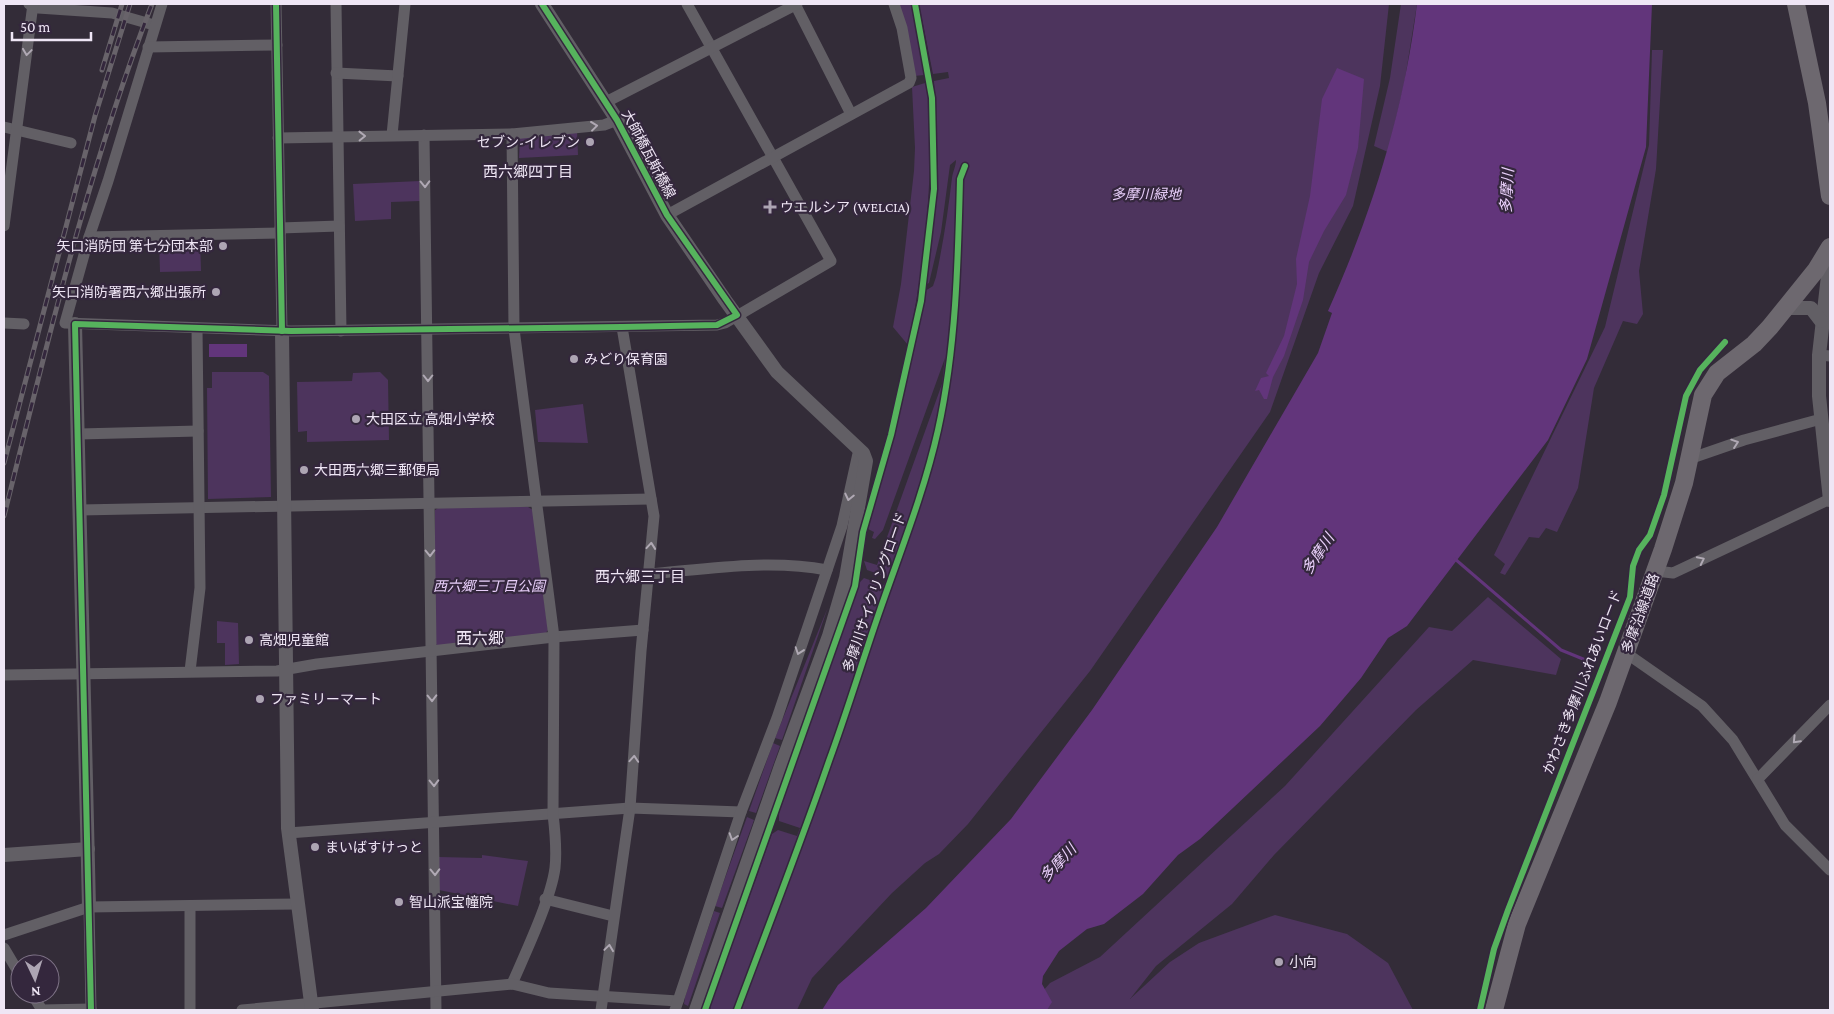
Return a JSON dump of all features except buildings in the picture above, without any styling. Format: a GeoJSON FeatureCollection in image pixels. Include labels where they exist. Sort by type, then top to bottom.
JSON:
{"type":"FeatureCollection","features":[{"type":"Feature","properties":{"kind":"main road"},"geometry":{"type":"LineString","coordinates":[[1796,4],[1817,103],[1829,176],[1830,196]]}},
{"type":"Feature","properties":{"kind":"main road","name":"多摩沿線道路"},"geometry":{"type":"LineString","coordinates":[[1494,1010],[1517,924],[1626,653],[1656,571],[1678,505],[1700,403],[1707,387],[1717,373],[1754,344],[1786,308],[1816,270],[1830,247]]}},
{"type":"Feature","properties":{"kind":"street"},"geometry":{"type":"LineString","coordinates":[[4,226],[32,4],[47,9],[112,12],[154,25]]}},
{"type":"Feature","properties":{"kind":"street"},"geometry":{"type":"LineString","coordinates":[[162,4],[154,25],[108,182],[89,237],[65,323],[282,332],[717,325],[737,315],[831,261],[688,4]]}},
{"type":"Feature","properties":{"kind":"street"},"geometry":{"type":"LineString","coordinates":[[276,4],[288,834],[311,1007]]}},
{"type":"Feature","properties":{"kind":"street"},"geometry":{"type":"LineString","coordinates":[[336,4],[341,331]]}},
{"type":"Feature","properties":{"kind":"street"},"geometry":{"type":"LineString","coordinates":[[392,136],[405,4]]}},
{"type":"Feature","properties":{"kind":"street","name":"大師橋瓦斯橋線"},"geometry":{"type":"LineString","coordinates":[[542,4],[617,120],[667,215],[777,372],[859,449]]}},
{"type":"Feature","properties":{"kind":"street"},"geometry":{"type":"LineString","coordinates":[[606,102],[796,4],[851,114]]}},
{"type":"Feature","properties":{"kind":"street"},"geometry":{"type":"LineString","coordinates":[[667,215],[911,81],[902,28],[894,4]]}},
{"type":"Feature","properties":{"kind":"street"},"geometry":{"type":"LineString","coordinates":[[148,47],[277,45]]}},
{"type":"Feature","properties":{"kind":"street"},"geometry":{"type":"LineString","coordinates":[[336,73],[398,76]]}},
{"type":"Feature","properties":{"kind":"street"},"geometry":{"type":"LineString","coordinates":[[278,138],[512,134],[604,124],[617,120]]}},
{"type":"Feature","properties":{"kind":"street"},"geometry":{"type":"LineString","coordinates":[[4,127],[71,143]]}},
{"type":"Feature","properties":{"kind":"street"},"geometry":{"type":"LineString","coordinates":[[512,134],[514,328],[554,637],[554,869],[545,899],[512,984]]}},
{"type":"Feature","properties":{"kind":"street"},"geometry":{"type":"LineString","coordinates":[[424,135],[436,1010]]}},
{"type":"Feature","properties":{"kind":"street"},"geometry":{"type":"LineString","coordinates":[[89,237],[339,226]]}},
{"type":"Feature","properties":{"kind":"street"},"geometry":{"type":"LineString","coordinates":[[1656,571],[1673,573],[1830,500],[1821,419],[1825,398],[1824,325],[1830,258]]}},
{"type":"Feature","properties":{"kind":"street"},"geometry":{"type":"LineString","coordinates":[[1786,308],[1811,308],[1824,325]]}},
{"type":"Feature","properties":{"kind":"street"},"geometry":{"type":"LineString","coordinates":[[4,323],[24,324]]}},
{"type":"Feature","properties":{"kind":"street"},"geometry":{"type":"LineString","coordinates":[[42,1010],[91,1010],[75,324]]}},
{"type":"Feature","properties":{"kind":"street"},"geometry":{"type":"LineString","coordinates":[[601,1010],[630,808],[643,630],[654,516],[622,327]]}},
{"type":"Feature","properties":{"kind":"street"},"geometry":{"type":"LineString","coordinates":[[190,671],[200,588],[197,328]]}},
{"type":"Feature","properties":{"kind":"street"},"geometry":{"type":"LineString","coordinates":[[1689,459],[1744,440],[1821,419]]}},
{"type":"Feature","properties":{"kind":"street"},"geometry":{"type":"LineString","coordinates":[[79,434],[198,431]]}},
{"type":"Feature","properties":{"kind":"street"},"geometry":{"type":"LineString","coordinates":[[242,1010],[311,1007],[436,990],[512,984],[549,994],[602,996],[676,1006],[741,812],[777,718],[827,570],[850,493],[859,449]]}},
{"type":"Feature","properties":{"kind":"street"},"geometry":{"type":"LineString","coordinates":[[696,1010],[781,766],[829,636],[846,578],[866,461],[859,449]]}},
{"type":"Feature","properties":{"kind":"street"},"geometry":{"type":"LineString","coordinates":[[80,510],[651,499]]}},
{"type":"Feature","properties":{"kind":"street"},"geometry":{"type":"LineString","coordinates":[[649,574],[724,567],[801,565],[827,570]]}},
{"type":"Feature","properties":{"kind":"street"},"geometry":{"type":"LineString","coordinates":[[4,674],[286,670],[344,661],[431,653],[554,637],[643,630]]}},
{"type":"Feature","properties":{"kind":"street"},"geometry":{"type":"LineString","coordinates":[[1626,653],[1702,706],[1733,740],[1785,825],[1830,870]]}},
{"type":"Feature","properties":{"kind":"street"},"geometry":{"type":"LineString","coordinates":[[1758,779],[1830,706]]}},
{"type":"Feature","properties":{"kind":"street"},"geometry":{"type":"LineString","coordinates":[[288,834],[630,808],[741,812]]}},
{"type":"Feature","properties":{"kind":"street"},"geometry":{"type":"LineString","coordinates":[[4,855],[88,850]]}},
{"type":"Feature","properties":{"kind":"street"},"geometry":{"type":"LineString","coordinates":[[545,899],[613,916]]}},
{"type":"Feature","properties":{"kind":"street"},"geometry":{"type":"LineString","coordinates":[[4,935],[89,907],[298,904]]}},
{"type":"Feature","properties":{"kind":"street"},"geometry":{"type":"LineString","coordinates":[[190,906],[190,1010]]}},
{"type":"Feature","properties":{"kind":"green space"},"geometry":{"type":"Polygon","coordinates":[[[898,4],[911,4],[920,43],[924,75],[914,76],[898,4]]]}},
{"type":"Feature","properties":{"kind":"green space","name":"多摩川緑地"},"geometry":{"type":"Polygon","coordinates":[[[919,4],[1389,4],[1380,86],[1353,206],[1319,273],[1270,412],[1090,671],[968,824],[939,854],[925,863],[892,893],[812,978],[797,1010],[711,1010],[710,1006],[772,834],[778,830],[797,836],[800,828],[779,821],[779,813],[859,583],[864,578],[884,585],[887,577],[867,570],[864,561],[877,565],[942,384],[945,358],[883,530],[875,539],[872,538],[874,532],[866,528],[895,425],[918,330],[925,291],[933,286],[936,277],[956,162],[956,160],[950,165],[941,232],[929,283],[927,284],[938,168],[934,81],[949,78],[948,72],[933,74],[919,4]]]}},
{"type":"Feature","properties":{"kind":"green space"},"geometry":{"type":"Polygon","coordinates":[[[1401,4],[1417,4],[1404,85],[1388,152],[1374,146],[1390,78],[1401,4]]]}},
{"type":"Feature","properties":{"kind":"green space"},"geometry":{"type":"Polygon","coordinates":[[[1652,50],[1663,50],[1656,169],[1639,271],[1643,314],[1637,324],[1623,321],[1594,388],[1578,488],[1557,532],[1546,528],[1539,538],[1529,537],[1505,575],[1500,573],[1505,564],[1494,555],[1605,327],[1649,145],[1652,50]]]}},
{"type":"Feature","properties":{"kind":"green space"},"geometry":{"type":"Polygon","coordinates":[[[925,83],[928,100],[930,174],[926,232],[908,345],[893,327],[901,284],[914,171],[915,148],[912,87],[925,83]]]}},
{"type":"Feature","properties":{"kind":"green space"},"geometry":{"type":"Polygon","coordinates":[[[577,131],[578,155],[519,158],[520,137],[577,131]]]}},
{"type":"Feature","properties":{"kind":"green space"},"geometry":{"type":"Polygon","coordinates":[[[420,181],[420,201],[391,202],[391,219],[355,221],[353,184],[420,181]]]}},
{"type":"Feature","properties":{"kind":"green space"},"geometry":{"type":"Polygon","coordinates":[[[159,239],[200,239],[201,271],[160,272],[159,239]]]}},
{"type":"Feature","properties":{"kind":"green space"},"geometry":{"type":"Polygon","coordinates":[[[212,372],[263,372],[269,376],[271,497],[208,499],[207,388],[212,388],[212,372]]]}},
{"type":"Feature","properties":{"kind":"green space"},"geometry":{"type":"Polygon","coordinates":[[[380,372],[388,380],[389,440],[307,442],[307,431],[298,432],[297,382],[352,381],[353,373],[380,372]]]}},
{"type":"Feature","properties":{"kind":"green space"},"geometry":{"type":"Polygon","coordinates":[[[583,404],[588,443],[538,442],[535,410],[583,404]]]}},
{"type":"Feature","properties":{"kind":"green space","name":"西六郷三丁目公園"},"geometry":{"type":"Polygon","coordinates":[[[440,507],[528,507],[533,510],[548,630],[545,634],[439,647],[435,643],[435,510],[440,507]]]}},
{"type":"Feature","properties":{"kind":"green space"},"geometry":{"type":"Polygon","coordinates":[[[1488,597],[1561,659],[1556,675],[1473,660],[1416,710],[1274,855],[1232,904],[1156,966],[1130,999],[1170,962],[1199,943],[1275,915],[1347,934],[1388,963],[1413,1010],[1026,1010],[1050,983],[1100,957],[1285,786],[1429,627],[1452,631],[1488,597]]]}},
{"type":"Feature","properties":{"kind":"green space"},"geometry":{"type":"Polygon","coordinates":[[[828,607],[782,740],[775,738],[828,607]]]}},
{"type":"Feature","properties":{"kind":"green space"},"geometry":{"type":"Polygon","coordinates":[[[217,621],[238,623],[239,664],[225,665],[225,643],[217,643],[217,621]]]}},
{"type":"Feature","properties":{"kind":"green space"},"geometry":{"type":"Polygon","coordinates":[[[773,743],[780,746],[756,813],[749,811],[773,743]]]}},
{"type":"Feature","properties":{"kind":"green space"},"geometry":{"type":"Polygon","coordinates":[[[747,817],[754,820],[722,908],[715,906],[747,817]]]}},
{"type":"Feature","properties":{"kind":"green space"},"geometry":{"type":"Polygon","coordinates":[[[482,855],[528,861],[518,906],[439,890],[439,857],[482,858],[482,855]]]}},
{"type":"Feature","properties":{"kind":"green space"},"geometry":{"type":"Polygon","coordinates":[[[714,911],[720,913],[688,1006],[684,1004],[685,997],[714,911]]]}},
{"type":"Feature","properties":{"kind":"water","name":"多摩川"},"geometry":{"type":"Polygon","coordinates":[[[1417,4],[1652,4],[1646,147],[1587,359],[1548,440],[1407,626],[1388,638],[1361,678],[1320,726],[1200,839],[1178,855],[1143,894],[1104,924],[1087,929],[1059,951],[1043,976],[1042,984],[1052,1002],[1047,1010],[822,1010],[838,985],[926,908],[1011,819],[1092,710],[1217,527],[1318,353],[1332,313],[1328,311],[1359,237],[1384,161],[1404,83],[1417,4]]]}},
{"type":"Feature","properties":{"kind":"water"},"geometry":{"type":"Polygon","coordinates":[[[1337,68],[1364,79],[1358,148],[1346,195],[1324,231],[1309,262],[1303,300],[1284,356],[1273,377],[1267,399],[1264,399],[1259,390],[1255,391],[1261,378],[1269,376],[1266,373],[1284,336],[1297,284],[1296,259],[1310,196],[1322,99],[1337,68]]]}},
{"type":"Feature","properties":{"kind":"water"},"geometry":{"type":"Polygon","coordinates":[[[209,344],[247,344],[247,357],[209,357],[209,344]]]}},
{"type":"Feature","properties":{"kind":"waterway"},"geometry":{"type":"LineString","coordinates":[[1455,559],[1561,650],[1588,661]]}},
{"type":"Feature","properties":{"kind":"railway"},"geometry":{"type":"LineString","coordinates":[[102,70],[122,4]]}},
{"type":"Feature","properties":{"kind":"railway"},"geometry":{"type":"LineString","coordinates":[[4,463],[95,116],[130,4]]}},
{"type":"Feature","properties":{"kind":"railway"},"geometry":{"type":"LineString","coordinates":[[4,516],[88,193],[129,66],[152,4]]}},
{"type":"Feature","properties":{"kind":"cycle path"},"geometry":{"type":"LineString","coordinates":[[276,4],[282,331]]}},
{"type":"Feature","properties":{"kind":"cycle path"},"geometry":{"type":"LineString","coordinates":[[91,1010],[75,324],[291,331],[622,327],[717,325],[737,315],[667,215],[617,120],[542,4]]}},
{"type":"Feature","properties":{"kind":"cycle path"},"geometry":{"type":"LineString","coordinates":[[705,1010],[855,586],[863,532],[891,435],[921,301],[934,189],[932,98],[915,4]]}},
{"type":"Feature","properties":{"kind":"cycle path","name":"多摩川サイクリングロード"},"geometry":{"type":"LineString","coordinates":[[737,1010],[836,743],[926,477],[938,430],[949,368],[957,274],[960,179],[965,166]]}},
{"type":"Feature","properties":{"kind":"cycle path","name":"かわさき多摩川ふれあいロード"},"geometry":{"type":"LineString","coordinates":[[1480,1010],[1494,949],[1508,910],[1630,597],[1633,566],[1639,550],[1650,535],[1664,495],[1686,396],[1700,370],[1725,342]]}},
{"type":"Feature","properties":{"kind":"place","name":"セブン-イレブン"},"geometry":{"type":"Point","coordinates":[590,142]}},
{"type":"Feature","properties":{"kind":"place","name":"ウエルシア (WELCIA)"},"geometry":{"type":"Point","coordinates":[770,207]}},
{"type":"Feature","properties":{"kind":"place","name":"矢口消防団 第七分団本部"},"geometry":{"type":"Point","coordinates":[223,246]}},
{"type":"Feature","properties":{"kind":"place","name":"矢口消防署西六郷出張所"},"geometry":{"type":"Point","coordinates":[216,292]}},
{"type":"Feature","properties":{"kind":"place","name":"みどり保育園"},"geometry":{"type":"Point","coordinates":[574,359]}},
{"type":"Feature","properties":{"kind":"place","name":"大田区立 高畑小学校"},"geometry":{"type":"Point","coordinates":[356,419]}},
{"type":"Feature","properties":{"kind":"place","name":"大田西六郷三郵便局"},"geometry":{"type":"Point","coordinates":[304,470]}},
{"type":"Feature","properties":{"kind":"place","name":"高畑児童館"},"geometry":{"type":"Point","coordinates":[249,640]}},
{"type":"Feature","properties":{"kind":"place","name":"ファミリーマート"},"geometry":{"type":"Point","coordinates":[260,699]}},
{"type":"Feature","properties":{"kind":"place","name":"まいばすけっと"},"geometry":{"type":"Point","coordinates":[315,847]}},
{"type":"Feature","properties":{"kind":"place","name":"智山派宝幢院"},"geometry":{"type":"Point","coordinates":[399,902]}},
{"type":"Feature","properties":{"kind":"place","name":"小向"},"geometry":{"type":"Point","coordinates":[1279,962]}},
{"type":"Feature","properties":{"kind":"district","name":"西六郷四丁目"},"geometry":{"type":"Point","coordinates":[528,172]}},
{"type":"Feature","properties":{"kind":"district","name":"西六郷三丁目"},"geometry":{"type":"Point","coordinates":[640,577]}},
{"type":"Feature","properties":{"kind":"district","name":"西六郷"},"geometry":{"type":"Point","coordinates":[480,638]}}]}
